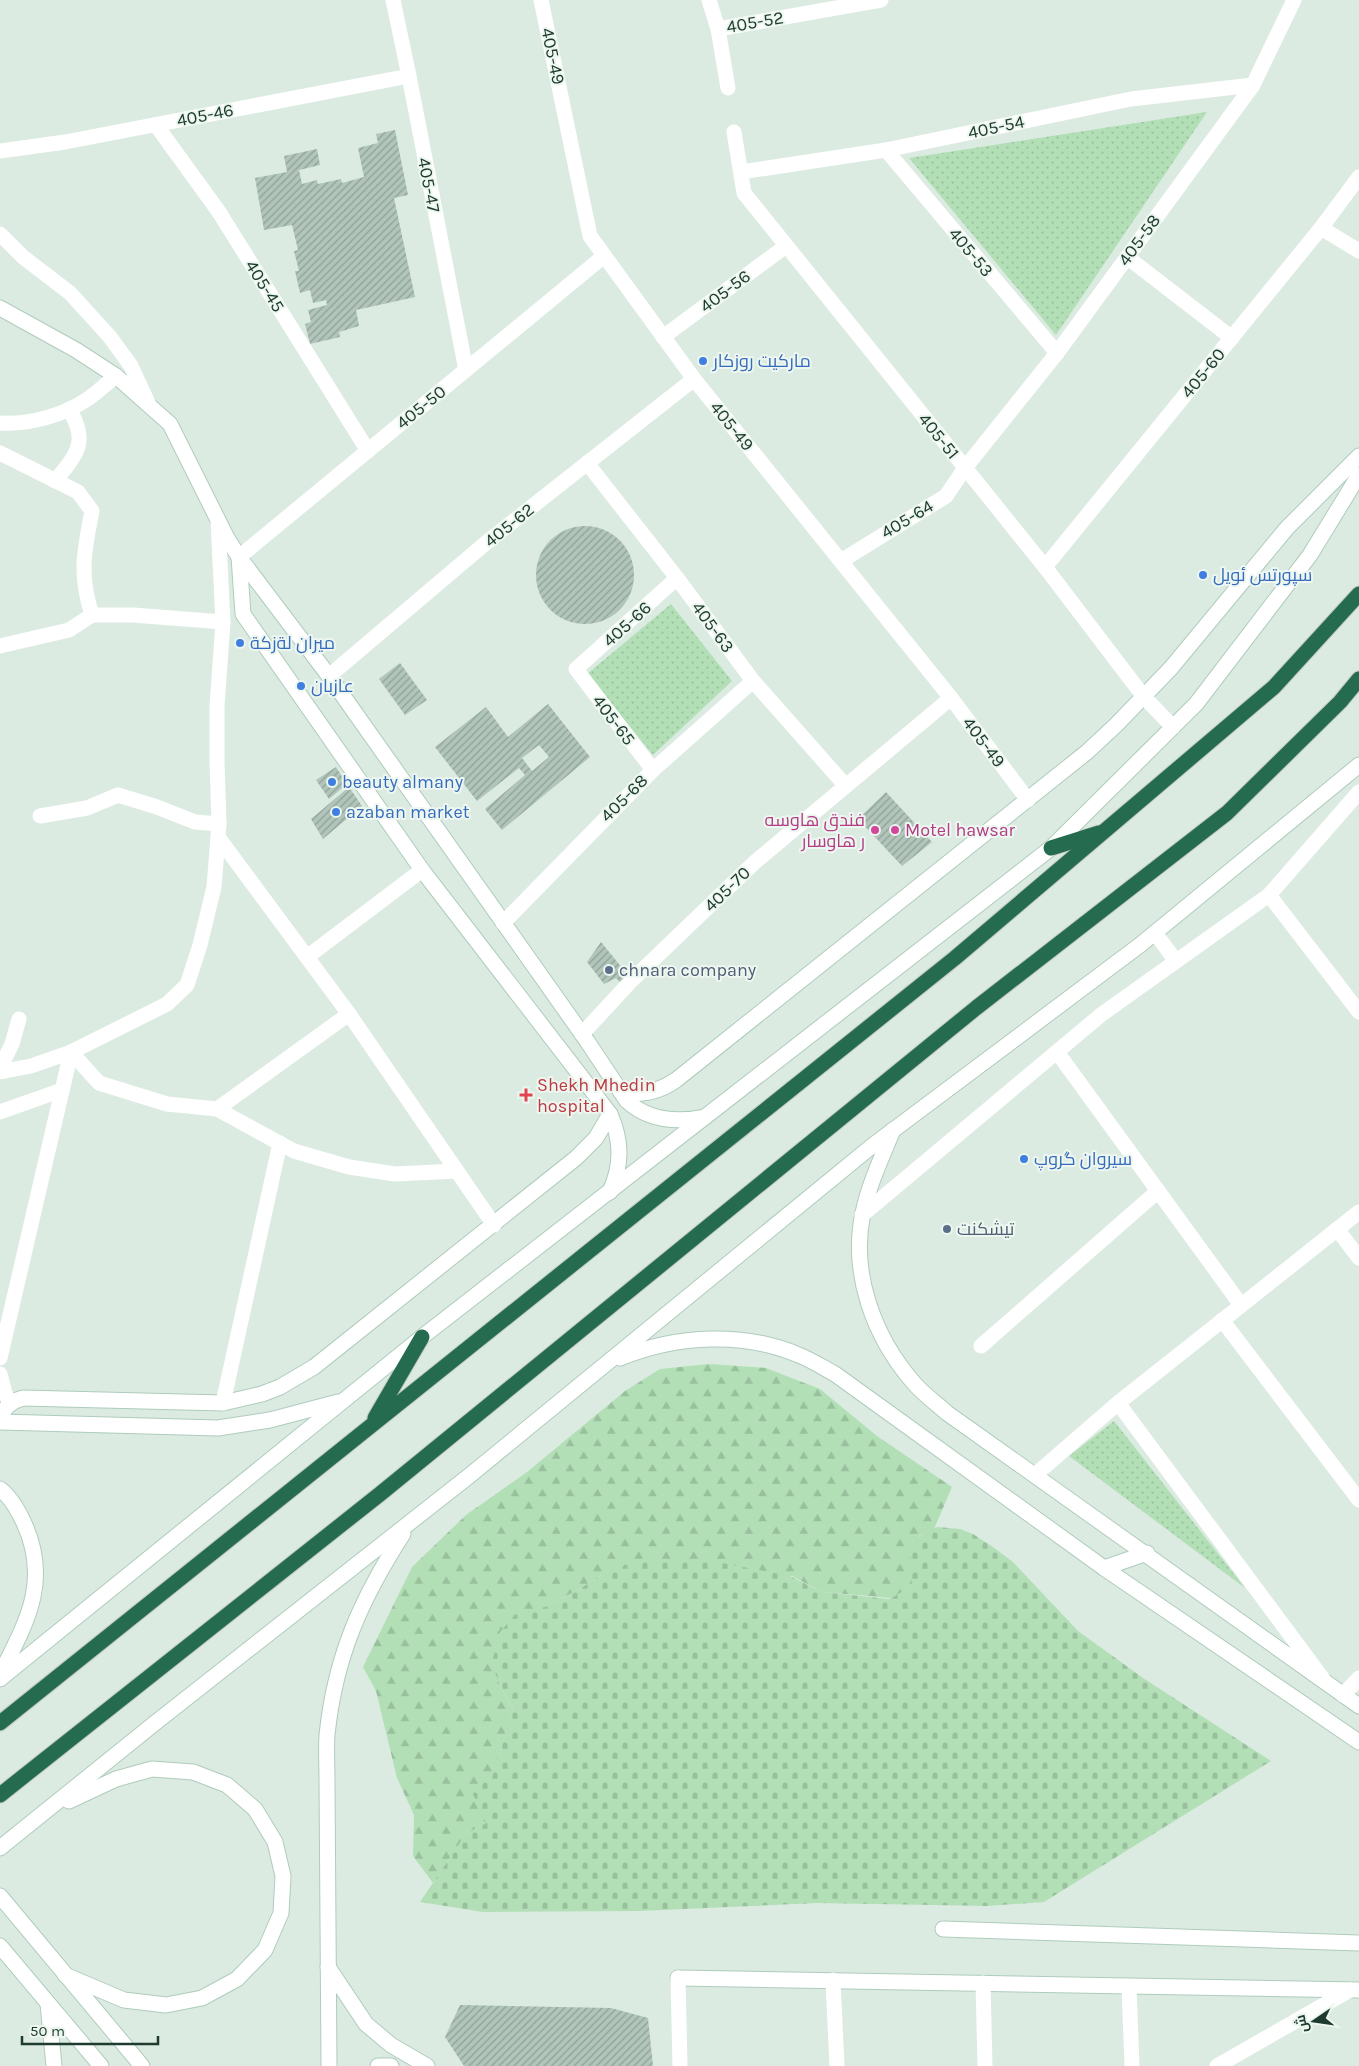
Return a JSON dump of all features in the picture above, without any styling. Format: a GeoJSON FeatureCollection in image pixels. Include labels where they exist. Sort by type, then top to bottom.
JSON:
{"type":"FeatureCollection","features":[{"type":"Feature","properties":{"kind":"highway"},"geometry":{"type":"LineString","coordinates":[[0,1723],[955,958],[1106,832],[1274,687],[1359,594]]}},
{"type":"Feature","properties":{"kind":"highway"},"geometry":{"type":"LineString","coordinates":[[0,1795],[373,1500],[976,1008],[1227,813],[1340,702],[1359,679]]}},
{"type":"Feature","properties":{"kind":"highway"},"geometry":{"type":"LineString","coordinates":[[1052,848],[1106,832]]}},
{"type":"Feature","properties":{"kind":"highway"},"geometry":{"type":"LineString","coordinates":[[370,1426],[422,1338]]}},
{"type":"Feature","properties":{"kind":"street","name":"405-47"},"geometry":{"type":"LineString","coordinates":[[393,0],[466,370]]}},
{"type":"Feature","properties":{"kind":"street","name":"405-49"},"geometry":{"type":"LineString","coordinates":[[541,0],[590,236],[694,378],[951,698],[1028,800]]}},
{"type":"Feature","properties":{"kind":"street"},"geometry":{"type":"LineString","coordinates":[[709,0],[718,29],[728,88]]}},
{"type":"Feature","properties":{"kind":"street","name":"405-52"},"geometry":{"type":"LineString","coordinates":[[718,29],[881,0]]}},
{"type":"Feature","properties":{"kind":"street","name":"405-58"},"geometry":{"type":"LineString","coordinates":[[965,468],[1057,353],[1252,85],[1294,0]]}},
{"type":"Feature","properties":{"kind":"street","name":"405-46"},"geometry":{"type":"LineString","coordinates":[[0,151],[65,142],[409,76]]}},
{"type":"Feature","properties":{"kind":"street","name":"405-54"},"geometry":{"type":"LineString","coordinates":[[740,172],[886,150],[1131,99],[1252,85]]}},
{"type":"Feature","properties":{"kind":"street","name":"405-45"},"geometry":{"type":"LineString","coordinates":[[156,125],[219,212],[368,451]]}},
{"type":"Feature","properties":{"kind":"street","name":"405-51"},"geometry":{"type":"LineString","coordinates":[[734,132],[744,193],[1045,567],[1144,697],[1173,727]]}},
{"type":"Feature","properties":{"kind":"street","name":"405-53"},"geometry":{"type":"LineString","coordinates":[[886,150],[1057,353]]}},
{"type":"Feature","properties":{"kind":"street","name":"405-60"},"geometry":{"type":"LineString","coordinates":[[1045,567],[1321,228],[1359,177]]}},
{"type":"Feature","properties":{"kind":"street"},"geometry":{"type":"LineString","coordinates":[[1321,228],[1359,252]]}},
{"type":"Feature","properties":{"kind":"street"},"geometry":{"type":"LineString","coordinates":[[0,234],[23,257],[70,293],[110,337],[131,366],[149,405]]}},
{"type":"Feature","properties":{"kind":"street","name":"405-56"},"geometry":{"type":"LineString","coordinates":[[663,337],[786,246]]}},
{"type":"Feature","properties":{"kind":"street","name":"405-50"},"geometry":{"type":"LineString","coordinates":[[239,557],[604,256]]}},
{"type":"Feature","properties":{"kind":"street"},"geometry":{"type":"LineString","coordinates":[[1127,257],[1232,338]]}},
{"type":"Feature","properties":{"kind":"street"},"geometry":{"type":"LineString","coordinates":[[1,312],[76,350],[116,376],[170,424],[218,521],[239,557],[329,676],[621,1092],[635,1108],[655,1118],[681,1120],[707,1117]]}},
{"type":"Feature","properties":{"kind":"street"},"geometry":{"type":"LineString","coordinates":[[0,423],[41,419],[69,409],[88,399],[116,376]]}},
{"type":"Feature","properties":{"kind":"street","name":"405-62"},"geometry":{"type":"LineString","coordinates":[[329,676],[487,542],[694,378]]}},
{"type":"Feature","properties":{"kind":"street"},"geometry":{"type":"LineString","coordinates":[[55,481],[69,464],[81,442],[77,423],[69,409]]}},
{"type":"Feature","properties":{"kind":"street"},"geometry":{"type":"LineString","coordinates":[[0,453],[78,492],[92,511],[83,559],[85,594],[92,615]]}},
{"type":"Feature","properties":{"kind":"street"},"geometry":{"type":"LineString","coordinates":[[621,1092],[640,1094],[650,1092],[659,1090],[676,1080],[1087,752],[1144,697],[1197,639],[1293,521],[1359,456]]}},
{"type":"Feature","properties":{"kind":"street","name":"405-63"},"geometry":{"type":"LineString","coordinates":[[587,463],[677,578],[753,681],[845,785]]}},
{"type":"Feature","properties":{"kind":"street","name":"405-64"},"geometry":{"type":"LineString","coordinates":[[841,561],[946,496],[965,468]]}},
{"type":"Feature","properties":{"kind":"street"},"geometry":{"type":"LineString","coordinates":[[0,1679],[422,1338],[1052,848],[1196,704],[1310,556],[1359,475]]}},
{"type":"Feature","properties":{"kind":"street"},"geometry":{"type":"LineString","coordinates":[[0,1072],[31,1066],[71,1052],[167,1004],[187,985],[200,945],[214,887],[218,831],[217,706],[223,622],[218,521]]}},
{"type":"Feature","properties":{"kind":"street"},"geometry":{"type":"LineString","coordinates":[[239,557],[243,614],[422,870],[610,1114],[619,1139],[620,1153],[616,1180],[610,1192]]}},
{"type":"Feature","properties":{"kind":"street","name":"405-66"},"geometry":{"type":"LineString","coordinates":[[576,669],[677,578]]}},
{"type":"Feature","properties":{"kind":"street"},"geometry":{"type":"LineString","coordinates":[[0,646],[69,630],[92,615],[133,615],[223,622]]}},
{"type":"Feature","properties":{"kind":"street","name":"405-65"},"geometry":{"type":"LineString","coordinates":[[576,669],[653,770]]}},
{"type":"Feature","properties":{"kind":"street","name":"405-68"},"geometry":{"type":"LineString","coordinates":[[503,922],[653,770],[753,681]]}},
{"type":"Feature","properties":{"kind":"street","name":"405-70"},"geometry":{"type":"LineString","coordinates":[[582,1034],[632,980],[755,862],[951,698]]}},
{"type":"Feature","properties":{"kind":"street"},"geometry":{"type":"LineString","coordinates":[[4,1846],[155,1723],[410,1523],[893,1130],[1155,933],[1359,765]]}},
{"type":"Feature","properties":{"kind":"street"},"geometry":{"type":"LineString","coordinates":[[862,1215],[1102,1014],[1269,895],[1359,792]]}},
{"type":"Feature","properties":{"kind":"street"},"geometry":{"type":"LineString","coordinates":[[40,816],[87,808],[118,795],[157,807],[218,831],[349,1014],[494,1225]]}},
{"type":"Feature","properties":{"kind":"street"},"geometry":{"type":"LineString","coordinates":[[307,957],[422,870]]}},
{"type":"Feature","properties":{"kind":"street"},"geometry":{"type":"LineString","coordinates":[[1269,895],[1359,1012]]}},
{"type":"Feature","properties":{"kind":"street"},"geometry":{"type":"LineString","coordinates":[[1155,933],[1176,961]]}},
{"type":"Feature","properties":{"kind":"street"},"geometry":{"type":"LineString","coordinates":[[217,1108],[349,1014]]}},
{"type":"Feature","properties":{"kind":"street"},"geometry":{"type":"LineString","coordinates":[[0,1068],[12,1044],[19,1019]]}},
{"type":"Feature","properties":{"kind":"street"},"geometry":{"type":"LineString","coordinates":[[0,1358],[71,1052]]}},
{"type":"Feature","properties":{"kind":"street"},"geometry":{"type":"LineString","coordinates":[[71,1052],[100,1083],[167,1104],[217,1108],[294,1150],[358,1169],[395,1174],[457,1171]]}},
{"type":"Feature","properties":{"kind":"street"},"geometry":{"type":"LineString","coordinates":[[1057,1052],[1241,1304]]}},
{"type":"Feature","properties":{"kind":"street"},"geometry":{"type":"LineString","coordinates":[[0,1112],[62,1090]]}},
{"type":"Feature","properties":{"kind":"street"},"geometry":{"type":"LineString","coordinates":[[344,1401],[270,1420],[218,1428],[0,1420],[5,1408],[10,1403],[30,1398],[223,1403],[262,1394],[298,1378],[494,1225],[587,1149],[610,1114]]}},
{"type":"Feature","properties":{"kind":"street"},"geometry":{"type":"LineString","coordinates":[[893,1130],[867,1195],[862,1215],[860,1239],[862,1272],[868,1302],[879,1332],[914,1384],[947,1413],[1359,1706]]}},
{"type":"Feature","properties":{"kind":"street"},"geometry":{"type":"LineString","coordinates":[[223,1403],[280,1142]]}},
{"type":"Feature","properties":{"kind":"street"},"geometry":{"type":"LineString","coordinates":[[981,1346],[1158,1191]]}},
{"type":"Feature","properties":{"kind":"street"},"geometry":{"type":"LineString","coordinates":[[1035,1475],[1118,1403],[1359,1212]]}},
{"type":"Feature","properties":{"kind":"street"},"geometry":{"type":"LineString","coordinates":[[1337,1230],[1359,1258]]}},
{"type":"Feature","properties":{"kind":"street"},"geometry":{"type":"LineString","coordinates":[[1222,1320],[1359,1500]]}},
{"type":"Feature","properties":{"kind":"street"},"geometry":{"type":"LineString","coordinates":[[605,1364],[642,1349],[681,1340],[721,1339],[761,1344],[799,1356],[835,1374],[1104,1568],[1359,1742]]}},
{"type":"Feature","properties":{"kind":"street"},"geometry":{"type":"LineString","coordinates":[[0,1374],[10,1403]]}},
{"type":"Feature","properties":{"kind":"street"},"geometry":{"type":"LineString","coordinates":[[1118,1403],[1326,1683]]}},
{"type":"Feature","properties":{"kind":"street"},"geometry":{"type":"LineString","coordinates":[[0,1489],[20,1514],[31,1538],[36,1565],[35,1592],[28,1618],[0,1675]]}},
{"type":"Feature","properties":{"kind":"street"},"geometry":{"type":"LineString","coordinates":[[329,2066],[327,1736],[333,1692],[344,1649],[360,1608],[380,1569],[410,1523]]}},
{"type":"Feature","properties":{"kind":"street"},"geometry":{"type":"LineString","coordinates":[[1104,1568],[1147,1554]]}},
{"type":"Feature","properties":{"kind":"street"},"geometry":{"type":"LineString","coordinates":[[1343,1695],[1359,1678]]}},
{"type":"Feature","properties":{"kind":"street"},"geometry":{"type":"LineString","coordinates":[[39,1817],[78,1795],[116,1779],[152,1769],[193,1772],[227,1785],[255,1809],[275,1842],[283,1876],[281,1913],[265,1950],[237,1979],[202,1998],[166,2005],[124,2000],[65,1975]]}},
{"type":"Feature","properties":{"kind":"street"},"geometry":{"type":"LineString","coordinates":[[0,1896],[142,2066]]}},
{"type":"Feature","properties":{"kind":"street"},"geometry":{"type":"LineString","coordinates":[[943,1929],[1359,1943]]}},
{"type":"Feature","properties":{"kind":"street"},"geometry":{"type":"LineString","coordinates":[[0,1946],[101,2066]]}},
{"type":"Feature","properties":{"kind":"street"},"geometry":{"type":"LineString","coordinates":[[328,1967],[366,2024],[390,2045],[427,2066]]}},
{"type":"Feature","properties":{"kind":"street"},"geometry":{"type":"LineString","coordinates":[[680,2066],[678,1978],[1355,1990]]}},
{"type":"Feature","properties":{"kind":"street"},"geometry":{"type":"LineString","coordinates":[[833,1980],[837,2066]]}},
{"type":"Feature","properties":{"kind":"street"},"geometry":{"type":"LineString","coordinates":[[983,1983],[986,2066]]}},
{"type":"Feature","properties":{"kind":"street"},"geometry":{"type":"LineString","coordinates":[[1129,1987],[1132,2066]]}},
{"type":"Feature","properties":{"kind":"street"},"geometry":{"type":"LineString","coordinates":[[1217,2066],[1355,1990]]}},
{"type":"Feature","properties":{"kind":"street"},"geometry":{"type":"LineString","coordinates":[[48,2004],[54,2066]]}},
{"type":"Feature","properties":{"kind":"street"},"geometry":{"type":"LineString","coordinates":[[378,2066],[390,2066]]}},
{"type":"Feature","properties":{"kind":"green space"},"geometry":{"type":"Polygon","coordinates":[[[1207,112],[1056,335],[909,158],[1207,112]]]}},
{"type":"Feature","properties":{"kind":"green space"},"geometry":{"type":"Polygon","coordinates":[[[671,604],[732,681],[653,755],[587,674],[671,604]]]}},
{"type":"Feature","properties":{"kind":"green space"},"geometry":{"type":"Polygon","coordinates":[[[709,1364],[766,1368],[820,1389],[877,1436],[952,1487],[934,1529],[919,1536],[912,1587],[891,1598],[822,1592],[792,1576],[603,1574],[578,1590],[545,1607],[500,1686],[513,1709],[492,1778],[486,1823],[466,1834],[433,1883],[413,1856],[414,1815],[397,1778],[376,1691],[363,1667],[412,1567],[466,1515],[527,1472],[625,1391],[660,1369],[709,1364]]]}},
{"type":"Feature","properties":{"kind":"green space"},"geometry":{"type":"Polygon","coordinates":[[[1114,1421],[1245,1588],[1069,1456],[1114,1421]]]}},
{"type":"Feature","properties":{"kind":"green space"},"geometry":{"type":"Polygon","coordinates":[[[938,1527],[960,1529],[973,1534],[993,1547],[1013,1562],[1078,1631],[1143,1678],[1271,1761],[1044,1902],[988,1906],[818,1903],[640,1911],[483,1912],[420,1902],[466,1834],[486,1823],[472,1792],[492,1777],[513,1709],[499,1684],[492,1662],[500,1632],[515,1615],[545,1607],[578,1590],[606,1572],[639,1561],[712,1561],[790,1576],[822,1592],[889,1599],[912,1587],[911,1557],[915,1542],[927,1531],[938,1527]]]}},
{"type":"Feature","properties":{"kind":"building"},"geometry":{"type":"Polygon","coordinates":[[[395,130],[408,195],[394,198],[415,297],[356,310],[359,326],[339,332],[340,337],[310,344],[305,324],[311,322],[308,310],[327,305],[326,300],[313,303],[310,290],[300,293],[295,271],[299,271],[294,251],[298,250],[292,225],[264,230],[255,178],[287,172],[284,156],[317,149],[320,165],[299,170],[302,184],[317,180],[318,184],[341,179],[342,183],[364,177],[358,148],[378,143],[376,134],[395,130]]]}},
{"type":"Feature","properties":{"kind":"building"},"geometry":{"type":"Polygon","coordinates":[[[585,526],[604,530],[620,540],[630,556],[634,575],[630,594],[620,610],[604,620],[585,624],[566,620],[550,610],[540,594],[536,575],[540,556],[550,540],[566,530],[585,526]]]}},
{"type":"Feature","properties":{"kind":"building"},"geometry":{"type":"Polygon","coordinates":[[[400,663],[427,700],[405,715],[379,679],[400,663]]]}},
{"type":"Feature","properties":{"kind":"building"},"geometry":{"type":"Polygon","coordinates":[[[548,704],[590,757],[502,830],[485,809],[525,775],[519,768],[477,801],[435,747],[486,707],[508,737],[548,704]],[[539,745],[522,758],[532,771],[549,757],[539,745]]]}},
{"type":"Feature","properties":{"kind":"building","name":"beauty almany"},"geometry":{"type":"Polygon","coordinates":[[[336,767],[347,784],[329,799],[316,780],[336,767]]]}},
{"type":"Feature","properties":{"kind":"building","name":"azaban market"},"geometry":{"type":"Polygon","coordinates":[[[349,787],[362,806],[323,839],[311,819],[349,787]]]}},
{"type":"Feature","properties":{"kind":"building","name":"Motel hawsar"},"geometry":{"type":"Polygon","coordinates":[[[886,792],[932,842],[902,866],[858,819],[886,792]]]}},
{"type":"Feature","properties":{"kind":"building","name":"chnara company"},"geometry":{"type":"Polygon","coordinates":[[[601,942],[632,980],[625,987],[616,978],[604,984],[587,962],[601,942]]]}},
{"type":"Feature","properties":{"kind":"building"},"geometry":{"type":"Polygon","coordinates":[[[460,2005],[611,2008],[648,2018],[653,2066],[464,2066],[445,2037],[460,2005]]]}},
{"type":"Feature","properties":{"kind":"place","name":"ماركيت روزكار"},"geometry":{"type":"Point","coordinates":[703,361]}},
{"type":"Feature","properties":{"kind":"place","name":"سپورتس ئويل"},"geometry":{"type":"Point","coordinates":[1203,575]}},
{"type":"Feature","properties":{"kind":"place","name":"ميران لةزكة"},"geometry":{"type":"Point","coordinates":[240,643]}},
{"type":"Feature","properties":{"kind":"place","name":"عازبان"},"geometry":{"type":"Point","coordinates":[301,686]}},
{"type":"Feature","properties":{"kind":"place","name":"beauty almany"},"geometry":{"type":"Point","coordinates":[332,782]}},
{"type":"Feature","properties":{"kind":"place","name":"azaban market"},"geometry":{"type":"Point","coordinates":[336,812]}},
{"type":"Feature","properties":{"kind":"place","name":"فندق هاوسه ر هاوسار"},"geometry":{"type":"Point","coordinates":[875,830]}},
{"type":"Feature","properties":{"kind":"place","name":"Motel hawsar"},"geometry":{"type":"Point","coordinates":[895,830]}},
{"type":"Feature","properties":{"kind":"place","name":"chnara company"},"geometry":{"type":"Point","coordinates":[609,970]}},
{"type":"Feature","properties":{"kind":"place","name":"Shekh Mhedin hospital"},"geometry":{"type":"Point","coordinates":[526,1095]}},
{"type":"Feature","properties":{"kind":"place","name":"سیروان گروپ"},"geometry":{"type":"Point","coordinates":[1024,1159]}},
{"type":"Feature","properties":{"kind":"place","name":"تيشكنت"},"geometry":{"type":"Point","coordinates":[947,1229]}}]}
